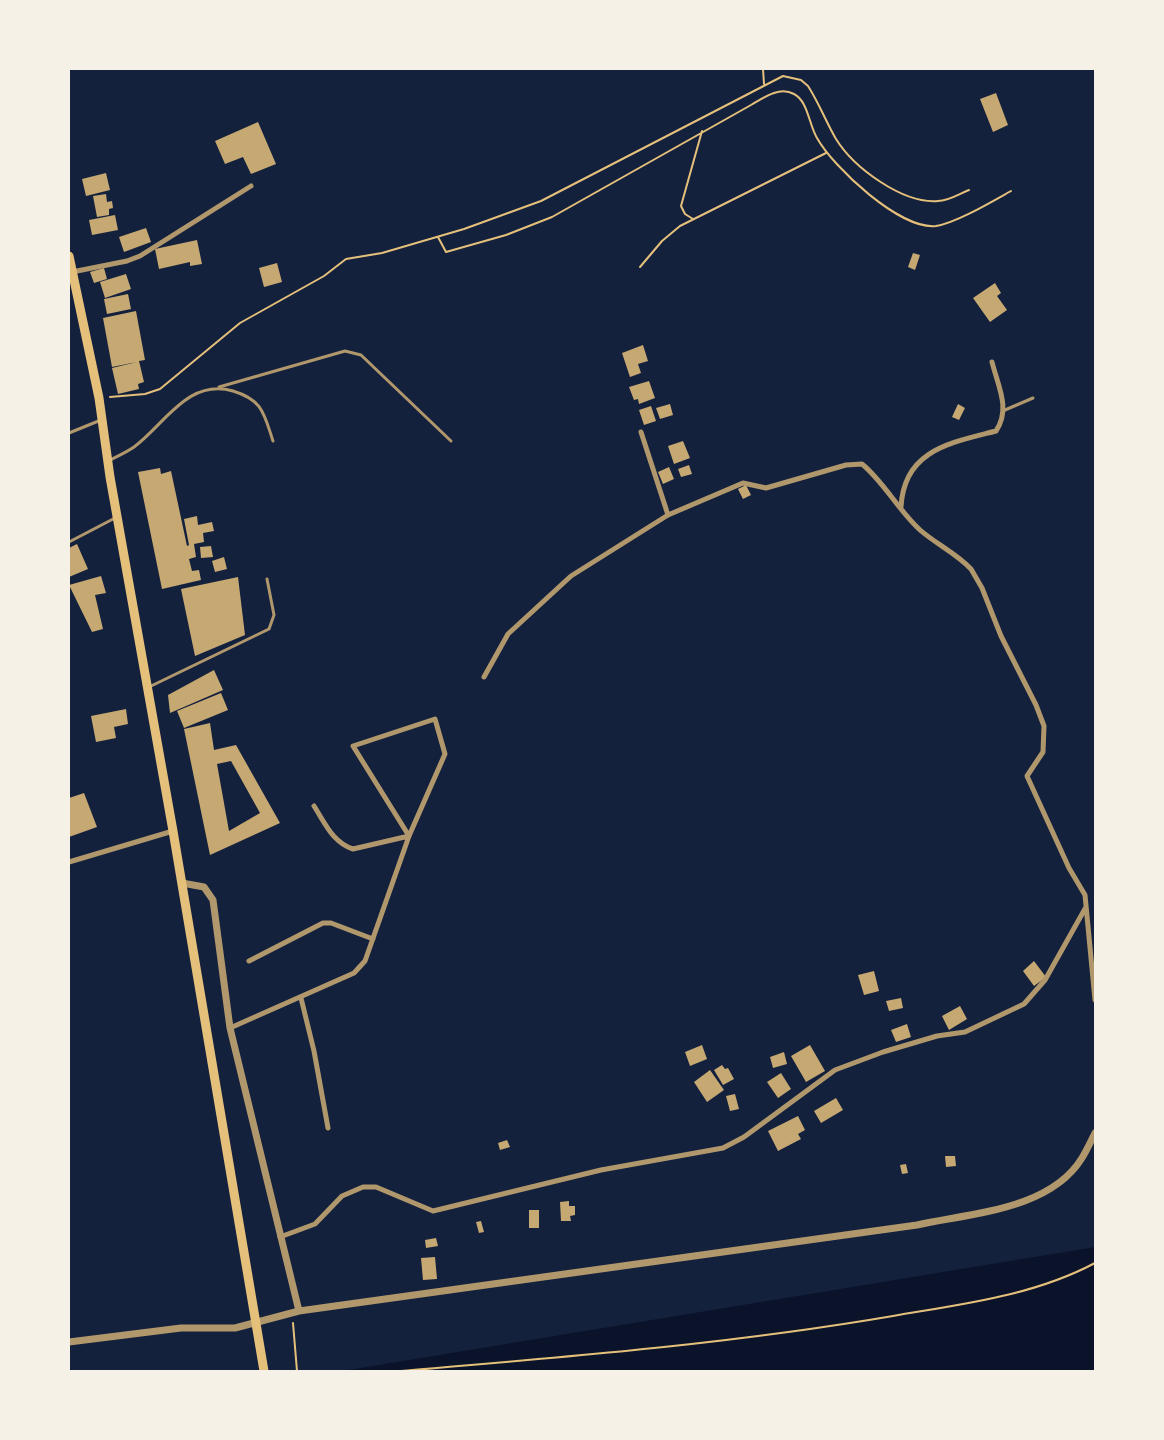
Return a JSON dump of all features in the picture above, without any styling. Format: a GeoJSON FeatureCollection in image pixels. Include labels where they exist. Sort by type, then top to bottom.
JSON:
{"type":"FeatureCollection","features":[{"type":"Feature","properties":{"kind":"highway"},"geometry":{"type":"LineString","coordinates":[[69,256],[99,398],[107,462],[182,883],[264,1371]]}},
{"type":"Feature","properties":{"kind":"street"},"geometry":{"type":"LineString","coordinates":[[72,272],[127,261],[140,256],[251,186]]}},
{"type":"Feature","properties":{"kind":"street"},"geometry":{"type":"LineString","coordinates":[[901,507],[902,485],[909,474],[932,452],[966,437],[996,431],[1005,410],[992,362]]}},
{"type":"Feature","properties":{"kind":"street"},"geometry":{"type":"LineString","coordinates":[[641,432],[668,515]]}},
{"type":"Feature","properties":{"kind":"street"},"geometry":{"type":"LineString","coordinates":[[483,677],[508,634],[571,576],[668,515],[743,483],[766,488],[846,465],[862,464],[873,473],[889,497],[901,507],[920,530],[957,554],[971,569],[982,588],[1001,636],[1036,705],[1044,726],[1042,752],[1027,776],[1069,868],[1085,895],[1095,1000]]}},
{"type":"Feature","properties":{"kind":"street"},"geometry":{"type":"LineString","coordinates":[[230,1028],[354,973],[365,961],[409,836],[445,754],[435,719],[352,746],[409,836]]}},
{"type":"Feature","properties":{"kind":"street"},"geometry":{"type":"LineString","coordinates":[[314,806],[335,838],[344,847],[353,849],[409,836]]}},
{"type":"Feature","properties":{"kind":"street"},"geometry":{"type":"LineString","coordinates":[[69,862],[173,831]]}},
{"type":"Feature","properties":{"kind":"street"},"geometry":{"type":"LineString","coordinates":[[182,883],[204,887],[213,900],[230,1028],[296,1313]]}},
{"type":"Feature","properties":{"kind":"street"},"geometry":{"type":"LineString","coordinates":[[280,1237],[315,1224],[342,1196],[363,1187],[376,1187],[433,1211],[601,1170],[723,1148],[744,1137],[835,1070],[883,1052],[937,1036],[965,1032],[1024,1004],[1044,980],[1086,906]]}},
{"type":"Feature","properties":{"kind":"street"},"geometry":{"type":"LineString","coordinates":[[249,962],[323,923],[331,923],[372,939]]}},
{"type":"Feature","properties":{"kind":"street"},"geometry":{"type":"LineString","coordinates":[[301,998],[314,1051],[328,1128]]}},
{"type":"Feature","properties":{"kind":"street"},"geometry":{"type":"LineString","coordinates":[[69,1342],[181,1328],[236,1329],[296,1313],[917,1225],[1014,1204],[1042,1193],[1064,1178],[1081,1160],[1095,1133]]}},
{"type":"Feature","properties":{"kind":"lane"},"geometry":{"type":"LineString","coordinates":[[107,462],[135,447],[173,408],[200,392],[345,351],[362,355],[451,441]]}},
{"type":"Feature","properties":{"kind":"lane"},"geometry":{"type":"LineString","coordinates":[[219,387],[246,395],[256,401],[263,411],[273,441]]}},
{"type":"Feature","properties":{"kind":"lane"},"geometry":{"type":"LineString","coordinates":[[1005,410],[1033,398]]}},
{"type":"Feature","properties":{"kind":"lane"},"geometry":{"type":"LineString","coordinates":[[69,433],[101,420]]}},
{"type":"Feature","properties":{"kind":"lane"},"geometry":{"type":"LineString","coordinates":[[69,542],[117,517]]}},
{"type":"Feature","properties":{"kind":"lane"},"geometry":{"type":"LineString","coordinates":[[147,688],[268,629],[274,615],[267,579]]}},
{"type":"Feature","properties":{"kind":"path"},"geometry":{"type":"LineString","coordinates":[[763,69],[764,84]]}},
{"type":"Feature","properties":{"kind":"path"},"geometry":{"type":"LineString","coordinates":[[99,398],[145,394],[160,389],[240,323],[324,276],[346,259],[382,253],[438,237],[541,201],[783,76],[801,80],[813,94],[836,139],[867,173],[902,194],[920,201],[940,201],[969,190]]}},
{"type":"Feature","properties":{"kind":"path"},"geometry":{"type":"LineString","coordinates":[[438,237],[446,252],[528,227],[552,217],[702,131],[774,93],[786,91],[796,94],[803,104],[815,135],[826,153],[863,188],[898,215],[936,226],[974,211],[1011,191]]}},
{"type":"Feature","properties":{"kind":"path"},"geometry":{"type":"LineString","coordinates":[[693,219],[685,214],[681,206],[702,131]]}},
{"type":"Feature","properties":{"kind":"path"},"geometry":{"type":"LineString","coordinates":[[640,267],[662,241],[693,219],[826,153]]}},
{"type":"Feature","properties":{"kind":"path"},"geometry":{"type":"LineString","coordinates":[[401,1371],[717,1341],[830,1327],[1018,1293],[1069,1277],[1095,1263]]}},
{"type":"Feature","properties":{"kind":"path"},"geometry":{"type":"LineString","coordinates":[[296,1313],[297,1371]]}},
{"type":"Feature","properties":{"kind":"water"},"geometry":{"type":"Polygon","coordinates":[[[1095,1247],[1095,1371],[342,1371],[1095,1247]]]}},
{"type":"Feature","properties":{"kind":"building"},"geometry":{"type":"Polygon","coordinates":[[[996,93],[1008,125],[993,132],[980,99],[996,93]]]}},
{"type":"Feature","properties":{"kind":"building"},"geometry":{"type":"Polygon","coordinates":[[[258,122],[276,164],[251,174],[243,157],[225,164],[215,141],[258,122]]]}},
{"type":"Feature","properties":{"kind":"building"},"geometry":{"type":"Polygon","coordinates":[[[106,173],[110,190],[86,196],[82,179],[106,173]]]}},
{"type":"Feature","properties":{"kind":"building"},"geometry":{"type":"Polygon","coordinates":[[[106,194],[107,202],[112,201],[113,208],[109,209],[109,215],[97,217],[93,196],[106,194]]]}},
{"type":"Feature","properties":{"kind":"building"},"geometry":{"type":"Polygon","coordinates":[[[115,215],[118,230],[92,235],[89,220],[115,215]]]}},
{"type":"Feature","properties":{"kind":"building"},"geometry":{"type":"Polygon","coordinates":[[[146,228],[151,242],[124,252],[119,237],[146,228]]]}},
{"type":"Feature","properties":{"kind":"building"},"geometry":{"type":"Polygon","coordinates":[[[197,240],[202,264],[190,266],[190,262],[159,269],[155,249],[197,240]]]}},
{"type":"Feature","properties":{"kind":"building"},"geometry":{"type":"Polygon","coordinates":[[[913,253],[920,255],[915,270],[908,267],[913,253]]]}},
{"type":"Feature","properties":{"kind":"building"},"geometry":{"type":"Polygon","coordinates":[[[277,263],[282,282],[264,287],[259,268],[277,263]]]}},
{"type":"Feature","properties":{"kind":"building"},"geometry":{"type":"Polygon","coordinates":[[[104,268],[107,279],[94,283],[90,272],[104,268]]]}},
{"type":"Feature","properties":{"kind":"building"},"geometry":{"type":"Polygon","coordinates":[[[126,274],[131,289],[105,298],[100,282],[126,274]]]}},
{"type":"Feature","properties":{"kind":"building"},"geometry":{"type":"Polygon","coordinates":[[[995,283],[1001,293],[997,296],[1007,310],[990,322],[973,298],[995,283]]]}},
{"type":"Feature","properties":{"kind":"building"},"geometry":{"type":"Polygon","coordinates":[[[128,294],[131,309],[107,314],[104,299],[128,294]]]}},
{"type":"Feature","properties":{"kind":"building"},"geometry":{"type":"Polygon","coordinates":[[[136,311],[145,360],[139,361],[144,382],[138,384],[139,389],[118,394],[112,368],[137,362],[112,367],[103,318],[136,311]]]}},
{"type":"Feature","properties":{"kind":"building"},"geometry":{"type":"Polygon","coordinates":[[[643,345],[648,361],[638,364],[641,373],[630,377],[622,353],[643,345]]]}},
{"type":"Feature","properties":{"kind":"building"},"geometry":{"type":"Polygon","coordinates":[[[649,381],[655,398],[639,404],[638,399],[634,400],[629,387],[649,381]]]}},
{"type":"Feature","properties":{"kind":"building"},"geometry":{"type":"Polygon","coordinates":[[[670,404],[673,415],[660,419],[656,408],[670,404]]]}},
{"type":"Feature","properties":{"kind":"building"},"geometry":{"type":"Polygon","coordinates":[[[958,404],[965,408],[959,420],[952,417],[958,404]]]}},
{"type":"Feature","properties":{"kind":"building"},"geometry":{"type":"Polygon","coordinates":[[[651,406],[656,421],[644,425],[639,410],[651,406]]]}},
{"type":"Feature","properties":{"kind":"building"},"geometry":{"type":"Polygon","coordinates":[[[683,441],[690,458],[674,464],[668,446],[683,441]]]}},
{"type":"Feature","properties":{"kind":"building"},"geometry":{"type":"Polygon","coordinates":[[[689,465],[692,474],[681,477],[678,469],[689,465]]]}},
{"type":"Feature","properties":{"kind":"building"},"geometry":{"type":"Polygon","coordinates":[[[669,467],[674,479],[663,484],[658,472],[669,467]]]}},
{"type":"Feature","properties":{"kind":"building"},"geometry":{"type":"Polygon","coordinates":[[[160,468],[161,474],[171,471],[187,546],[189,545],[184,519],[197,516],[198,525],[212,522],[214,531],[203,533],[204,542],[194,544],[196,557],[189,559],[192,571],[199,570],[201,580],[162,589],[138,472],[160,468]]]}},
{"type":"Feature","properties":{"kind":"building"},"geometry":{"type":"Polygon","coordinates":[[[746,485],[751,495],[743,499],[738,489],[746,485]]]}},
{"type":"Feature","properties":{"kind":"building"},"geometry":{"type":"Polygon","coordinates":[[[77,544],[88,569],[69,577],[69,548],[77,544]]]}},
{"type":"Feature","properties":{"kind":"building"},"geometry":{"type":"Polygon","coordinates":[[[211,546],[213,557],[201,558],[200,547],[211,546]]]}},
{"type":"Feature","properties":{"kind":"building"},"geometry":{"type":"Polygon","coordinates":[[[224,557],[227,569],[215,572],[212,561],[224,557]]]}},
{"type":"Feature","properties":{"kind":"building"},"geometry":{"type":"Polygon","coordinates":[[[101,576],[106,593],[95,595],[103,629],[92,632],[69,585],[101,576]]]}},
{"type":"Feature","properties":{"kind":"building"},"geometry":{"type":"Polygon","coordinates":[[[238,577],[245,635],[195,656],[181,589],[238,577]]]}},
{"type":"Feature","properties":{"kind":"building"},"geometry":{"type":"Polygon","coordinates":[[[214,670],[223,690],[170,713],[168,695],[214,670]]]}},
{"type":"Feature","properties":{"kind":"building"},"geometry":{"type":"Polygon","coordinates":[[[221,693],[228,710],[184,728],[177,711],[221,693]]]}},
{"type":"Feature","properties":{"kind":"building"},"geometry":{"type":"Polygon","coordinates":[[[126,709],[128,724],[114,727],[116,738],[96,742],[91,716],[126,709]]]}},
{"type":"Feature","properties":{"kind":"building"},"geometry":{"type":"Polygon","coordinates":[[[210,723],[214,750],[236,745],[280,823],[210,855],[184,729],[210,723]],[[231,761],[217,764],[229,831],[260,813],[231,761]]]}},
{"type":"Feature","properties":{"kind":"building"},"geometry":{"type":"Polygon","coordinates":[[[84,793],[97,827],[69,837],[69,798],[84,793]]]}},
{"type":"Feature","properties":{"kind":"building"},"geometry":{"type":"Polygon","coordinates":[[[1034,961],[1046,977],[1034,986],[1023,971],[1034,961]]]}},
{"type":"Feature","properties":{"kind":"building"},"geometry":{"type":"Polygon","coordinates":[[[874,971],[879,991],[864,995],[858,975],[874,971]]]}},
{"type":"Feature","properties":{"kind":"building"},"geometry":{"type":"Polygon","coordinates":[[[901,998],[903,1008],[889,1011],[886,1001],[901,998]]]}},
{"type":"Feature","properties":{"kind":"building"},"geometry":{"type":"Polygon","coordinates":[[[960,1006],[967,1019],[949,1030],[942,1016],[960,1006]]]}},
{"type":"Feature","properties":{"kind":"building"},"geometry":{"type":"Polygon","coordinates":[[[907,1024],[911,1037],[896,1042],[891,1030],[907,1024]]]}},
{"type":"Feature","properties":{"kind":"building"},"geometry":{"type":"Polygon","coordinates":[[[702,1045],[707,1059],[690,1066],[685,1052],[702,1045]]]}},
{"type":"Feature","properties":{"kind":"building"},"geometry":{"type":"Polygon","coordinates":[[[810,1045],[825,1071],[806,1082],[791,1056],[810,1045]]]}},
{"type":"Feature","properties":{"kind":"building"},"geometry":{"type":"Polygon","coordinates":[[[784,1052],[787,1064],[773,1068],[770,1057],[784,1052]]]}},
{"type":"Feature","properties":{"kind":"building"},"geometry":{"type":"Polygon","coordinates":[[[722,1065],[725,1069],[728,1068],[734,1079],[723,1085],[714,1070],[722,1065]]]}},
{"type":"Feature","properties":{"kind":"building"},"geometry":{"type":"Polygon","coordinates":[[[710,1070],[724,1090],[707,1102],[694,1082],[710,1070]]]}},
{"type":"Feature","properties":{"kind":"building"},"geometry":{"type":"Polygon","coordinates":[[[781,1073],[791,1089],[778,1098],[767,1082],[781,1073]]]}},
{"type":"Feature","properties":{"kind":"building"},"geometry":{"type":"Polygon","coordinates":[[[735,1094],[739,1109],[730,1111],[726,1096],[735,1094]]]}},
{"type":"Feature","properties":{"kind":"building"},"geometry":{"type":"Polygon","coordinates":[[[836,1098],[843,1110],[821,1123],[814,1111],[836,1098]]]}},
{"type":"Feature","properties":{"kind":"building"},"geometry":{"type":"Polygon","coordinates":[[[798,1116],[805,1130],[798,1134],[801,1139],[778,1151],[768,1131],[798,1116]]]}},
{"type":"Feature","properties":{"kind":"building"},"geometry":{"type":"Polygon","coordinates":[[[507,1140],[510,1147],[500,1150],[498,1143],[507,1140]]]}},
{"type":"Feature","properties":{"kind":"building"},"geometry":{"type":"Polygon","coordinates":[[[945,1156],[955,1156],[956,1166],[946,1167],[945,1156]]]}},
{"type":"Feature","properties":{"kind":"building"},"geometry":{"type":"Polygon","coordinates":[[[906,1164],[908,1173],[902,1174],[900,1165],[906,1164]]]}},
{"type":"Feature","properties":{"kind":"building"},"geometry":{"type":"Polygon","coordinates":[[[569,1201],[569,1206],[575,1206],[575,1215],[570,1216],[571,1221],[561,1221],[560,1202],[569,1201]]]}},
{"type":"Feature","properties":{"kind":"building"},"geometry":{"type":"Polygon","coordinates":[[[529,1210],[539,1210],[539,1228],[529,1228],[529,1210]]]}},
{"type":"Feature","properties":{"kind":"building"},"geometry":{"type":"Polygon","coordinates":[[[481,1221],[484,1232],[479,1233],[476,1222],[481,1221]]]}},
{"type":"Feature","properties":{"kind":"building"},"geometry":{"type":"Polygon","coordinates":[[[436,1238],[438,1246],[426,1248],[425,1240],[436,1238]]]}},
{"type":"Feature","properties":{"kind":"building"},"geometry":{"type":"Polygon","coordinates":[[[435,1257],[437,1279],[423,1280],[421,1258],[435,1257]]]}}]}
